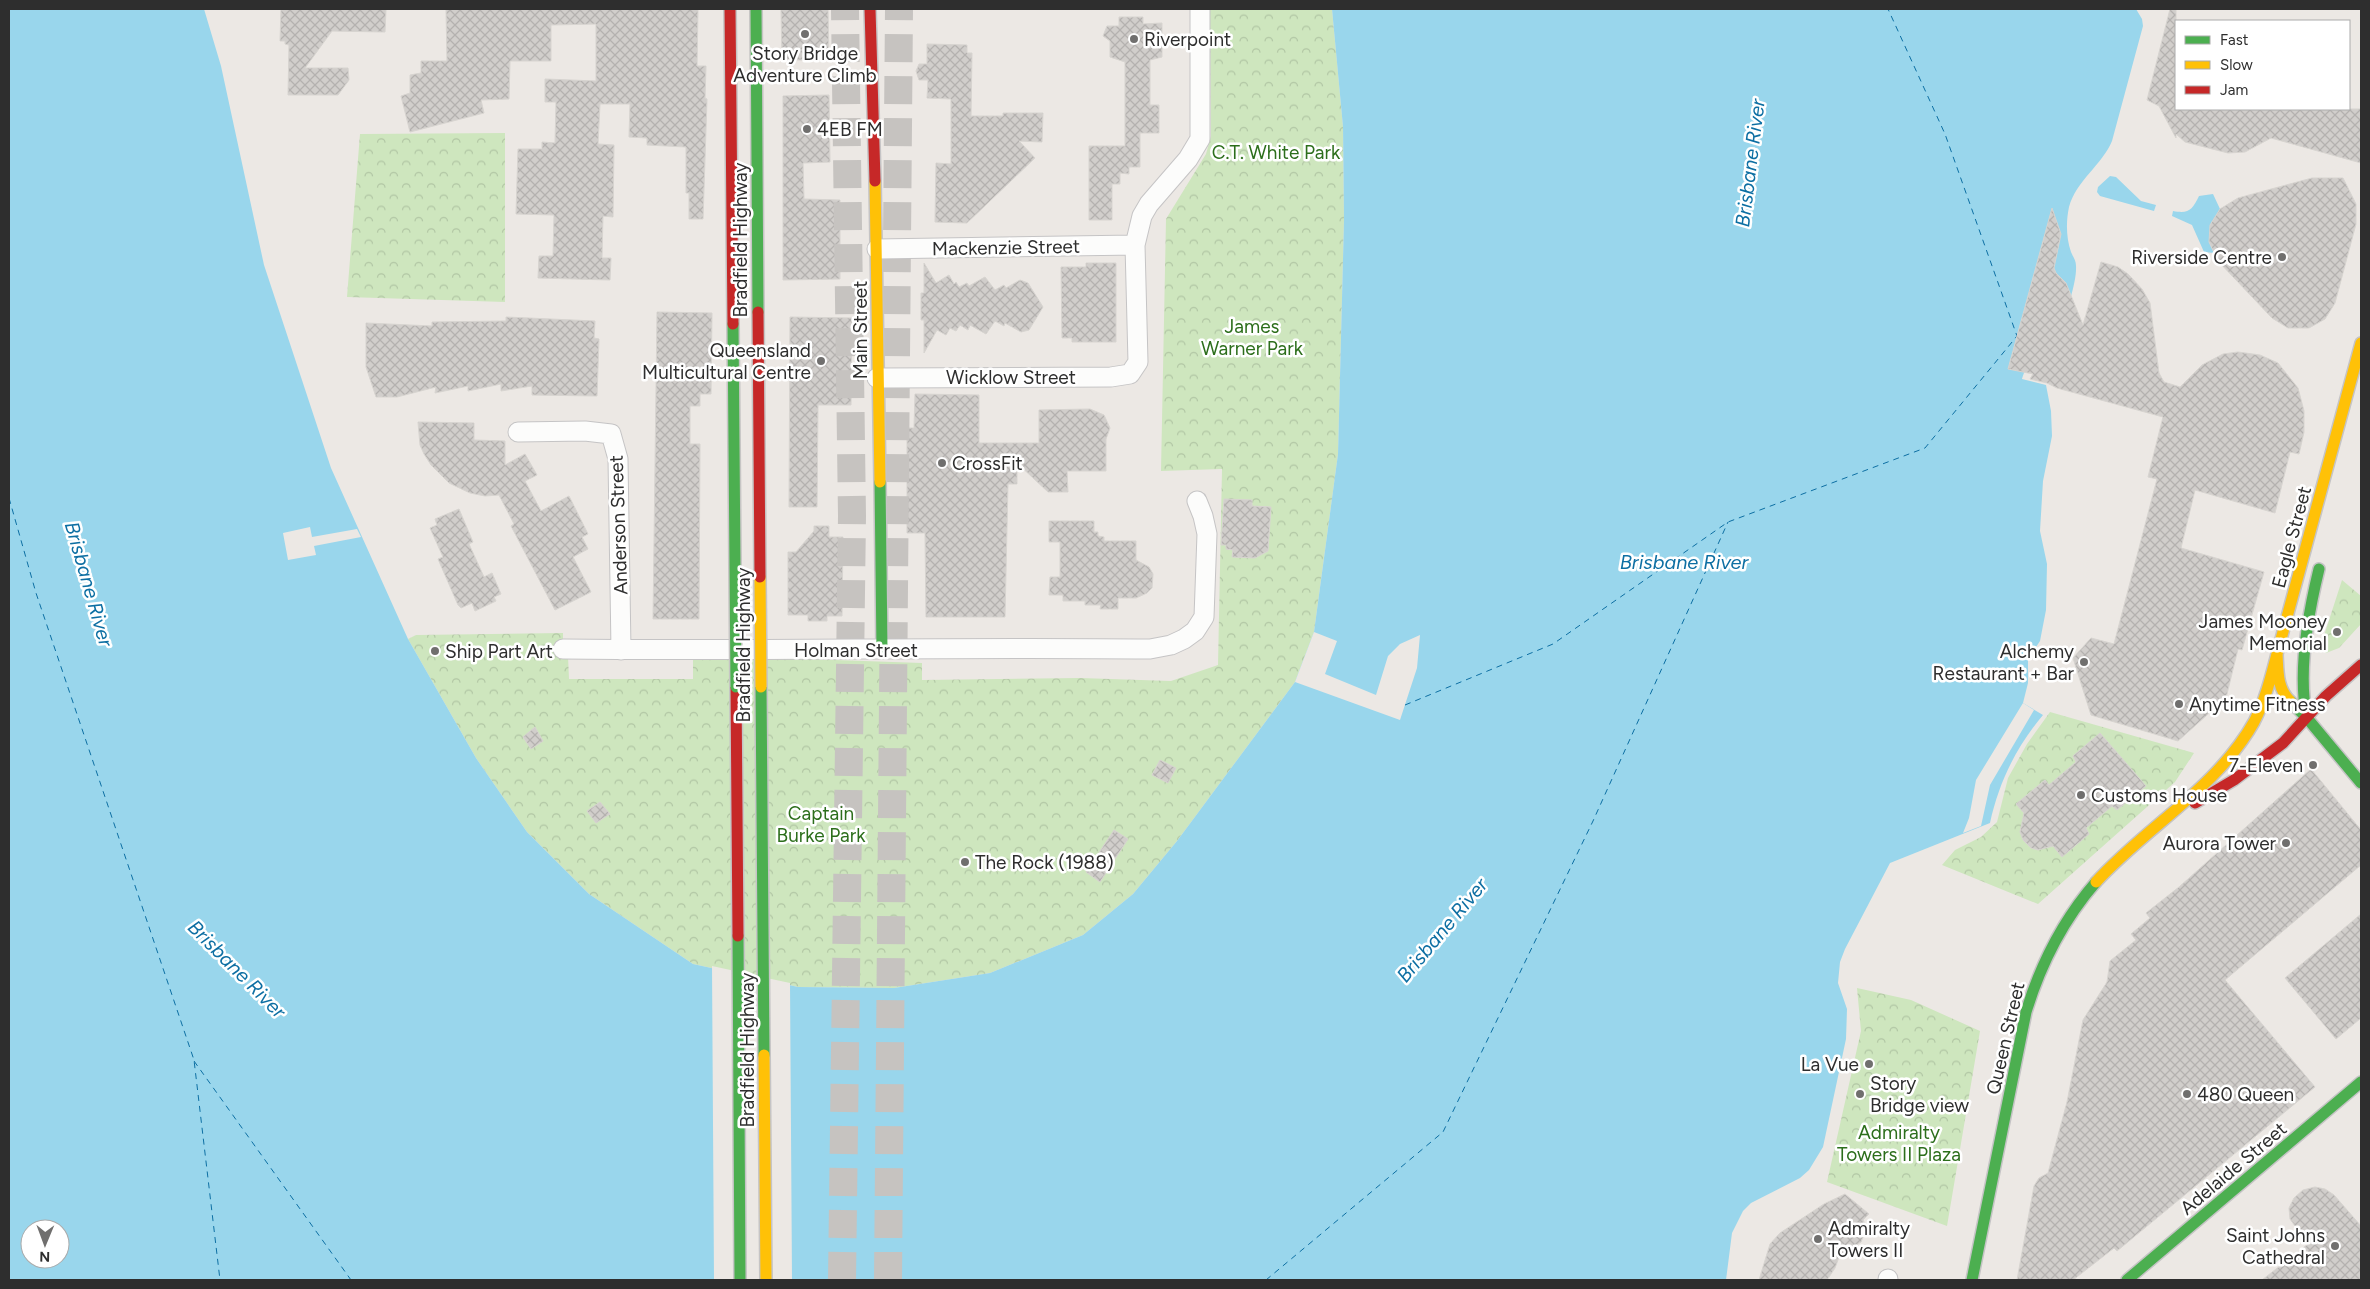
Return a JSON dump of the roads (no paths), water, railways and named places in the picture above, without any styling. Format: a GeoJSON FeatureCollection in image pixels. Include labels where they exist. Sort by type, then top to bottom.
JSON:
{"type":"FeatureCollection","features":[{"type":"Feature","properties":{"kind":"main road","name":"Bradfield Highway"},"geometry":{"type":"LineString","coordinates":[[730,9],[740,1280]]}},
{"type":"Feature","properties":{"kind":"main road","name":"Bradfield Highway"},"geometry":{"type":"LineString","coordinates":[[756,9],[766,1280]]}},
{"type":"Feature","properties":{"kind":"main road","name":"Main Street"},"geometry":{"type":"LineString","coordinates":[[870,9],[876,249],[882,650]]}},
{"type":"Feature","properties":{"kind":"main road","name":"Eagle Street"},"geometry":{"type":"LineString","coordinates":[[2307,718],[2292,705],[2282,691],[2277,654],[2361,343]]}},
{"type":"Feature","properties":{"kind":"main road","name":"Eagle Street"},"geometry":{"type":"LineString","coordinates":[[2307,718],[2304,664],[2306,627],[2323,554]]}},
{"type":"Feature","properties":{"kind":"main road","name":"Queen Street"},"geometry":{"type":"LineString","coordinates":[[1972,1280],[2026,1012],[2039,970],[2060,931],[2094,884],[2128,849],[2166,818],[2215,769],[2250,728],[2266,696],[2277,654]]}},
{"type":"Feature","properties":{"kind":"main road","name":"Queen Street"},"geometry":{"type":"LineString","coordinates":[[2166,818],[2204,798],[2250,769],[2290,737],[2326,696],[2361,665]]}},
{"type":"Feature","properties":{"kind":"main road"},"geometry":{"type":"LineString","coordinates":[[2307,718],[2361,783]]}},
{"type":"Feature","properties":{"kind":"main road","name":"Adelaide Street"},"geometry":{"type":"LineString","coordinates":[[2127,1280],[2361,1082]]}},
{"type":"Feature","properties":{"kind":"street"},"geometry":{"type":"LineString","coordinates":[[1136,245],[1142,216],[1149,204],[1188,159],[1200,138],[1200,9]]}},
{"type":"Feature","properties":{"kind":"street","name":"Mackenzie Street"},"geometry":{"type":"LineString","coordinates":[[876,249],[1136,245]]}},
{"type":"Feature","properties":{"kind":"street","name":"Wicklow Street"},"geometry":{"type":"LineString","coordinates":[[877,378],[1111,377],[1130,374],[1138,362],[1136,245]]}},
{"type":"Feature","properties":{"kind":"street","name":"Anderson Street"},"geometry":{"type":"LineString","coordinates":[[518,432],[585,431],[611,434],[618,459],[621,650]]}},
{"type":"Feature","properties":{"kind":"street","name":"Holman Street"},"geometry":{"type":"LineString","coordinates":[[563,649],[882,650],[981,647],[1150,649],[1171,645],[1195,631],[1204,617],[1207,534],[1204,516],[1197,501]]}},
{"type":"Feature","properties":{"kind":"water","name":"Brisbane River"},"geometry":{"type":"Polygon","coordinates":[[[9,9],[204,9],[221,66],[264,265],[331,468],[408,639],[476,758],[527,832],[589,894],[693,964],[798,987],[894,988],[990,973],[1083,935],[1133,894],[1177,841],[1295,682],[1314,632],[1338,454],[1344,220],[1343,127],[1332,9],[2136,9],[2142,19],[2143,26],[2112,141],[2108,150],[2077,189],[2069,207],[2067,235],[2069,247],[2076,262],[2076,273],[2065,315],[2057,335],[2029,364],[2022,379],[2046,385],[2051,411],[2052,436],[2043,481],[2040,531],[2047,564],[2046,610],[2040,641],[2028,659],[2028,683],[2023,703],[2043,715],[2033,727],[2010,766],[1998,793],[1990,823],[1890,863],[1840,962],[1838,983],[1847,1009],[1846,1039],[1823,1147],[1809,1170],[1800,1178],[1751,1203],[1743,1211],[1732,1233],[1726,1280],[9,1280],[9,9]]]}},
{"type":"Feature","properties":{"kind":"water"},"geometry":{"type":"Polygon","coordinates":[[[2110,176],[2116,177],[2141,201],[2156,205],[2154,211],[2100,196],[2097,192],[2098,187],[2110,176]]]}},
{"type":"Feature","properties":{"kind":"water"},"geometry":{"type":"Polygon","coordinates":[[[2213,194],[2220,209],[2210,231],[2210,241],[2214,253],[2204,252],[2192,225],[2172,216],[2173,211],[2183,212],[2189,210],[2199,196],[2213,194]]]}},
{"type":"Feature","properties":{"kind":"tunnel"},"geometry":{"type":"LineString","coordinates":[[842,1280],[852,516],[845,9]]}},
{"type":"Feature","properties":{"kind":"tunnel"},"geometry":{"type":"LineString","coordinates":[[888,1280],[899,9]]}},
{"type":"Feature","properties":{"kind":"place","name":"Story Bridge Adventure Climb"},"geometry":{"type":"Point","coordinates":[805,34]}},
{"type":"Feature","properties":{"kind":"place","name":"Riverpoint"},"geometry":{"type":"Point","coordinates":[1134,39]}},
{"type":"Feature","properties":{"kind":"place","name":"4EB FM"},"geometry":{"type":"Point","coordinates":[807,129]}},
{"type":"Feature","properties":{"kind":"place","name":"Riverside Centre"},"geometry":{"type":"Point","coordinates":[2282,257]}},
{"type":"Feature","properties":{"kind":"place","name":"Queensland Multicultural Centre"},"geometry":{"type":"Point","coordinates":[821,361]}},
{"type":"Feature","properties":{"kind":"place","name":"CrossFit"},"geometry":{"type":"Point","coordinates":[942,463]}},
{"type":"Feature","properties":{"kind":"place","name":"James Mooney Memorial"},"geometry":{"type":"Point","coordinates":[2337,632]}},
{"type":"Feature","properties":{"kind":"place","name":"Ship Part Art"},"geometry":{"type":"Point","coordinates":[435,651]}},
{"type":"Feature","properties":{"kind":"place","name":"Alchemy Restaurant + Bar"},"geometry":{"type":"Point","coordinates":[2084,662]}},
{"type":"Feature","properties":{"kind":"place","name":"Anytime Fitness"},"geometry":{"type":"Point","coordinates":[2179,704]}},
{"type":"Feature","properties":{"kind":"place","name":"7-Eleven"},"geometry":{"type":"Point","coordinates":[2313,765]}},
{"type":"Feature","properties":{"kind":"place","name":"Customs House"},"geometry":{"type":"Point","coordinates":[2081,795]}},
{"type":"Feature","properties":{"kind":"place","name":"Aurora Tower"},"geometry":{"type":"Point","coordinates":[2286,843]}},
{"type":"Feature","properties":{"kind":"place","name":"The Rock (1988)"},"geometry":{"type":"Point","coordinates":[965,862]}},
{"type":"Feature","properties":{"kind":"place","name":"La Vue"},"geometry":{"type":"Point","coordinates":[1869,1064]}},
{"type":"Feature","properties":{"kind":"place","name":"Story Bridge view"},"geometry":{"type":"Point","coordinates":[1860,1094]}},
{"type":"Feature","properties":{"kind":"place","name":"480 Queen"},"geometry":{"type":"Point","coordinates":[2187,1094]}},
{"type":"Feature","properties":{"kind":"place","name":"Admiralty Towers II"},"geometry":{"type":"Point","coordinates":[1818,1239]}},
{"type":"Feature","properties":{"kind":"place","name":"Saint Johns Cathedral"},"geometry":{"type":"Point","coordinates":[2335,1246]}},
{"type":"Feature","properties":{"kind":"park label","name":"C.T. White Park"},"geometry":{"type":"Point","coordinates":[1276,152]}},
{"type":"Feature","properties":{"kind":"park label","name":"James Warner Park"},"geometry":{"type":"Point","coordinates":[1252,337]}},
{"type":"Feature","properties":{"kind":"park label","name":"Captain Burke Park"},"geometry":{"type":"Point","coordinates":[821,824]}},
{"type":"Feature","properties":{"kind":"park label","name":"Admiralty Towers II Plaza"},"geometry":{"type":"Point","coordinates":[1899,1143]}}]}
